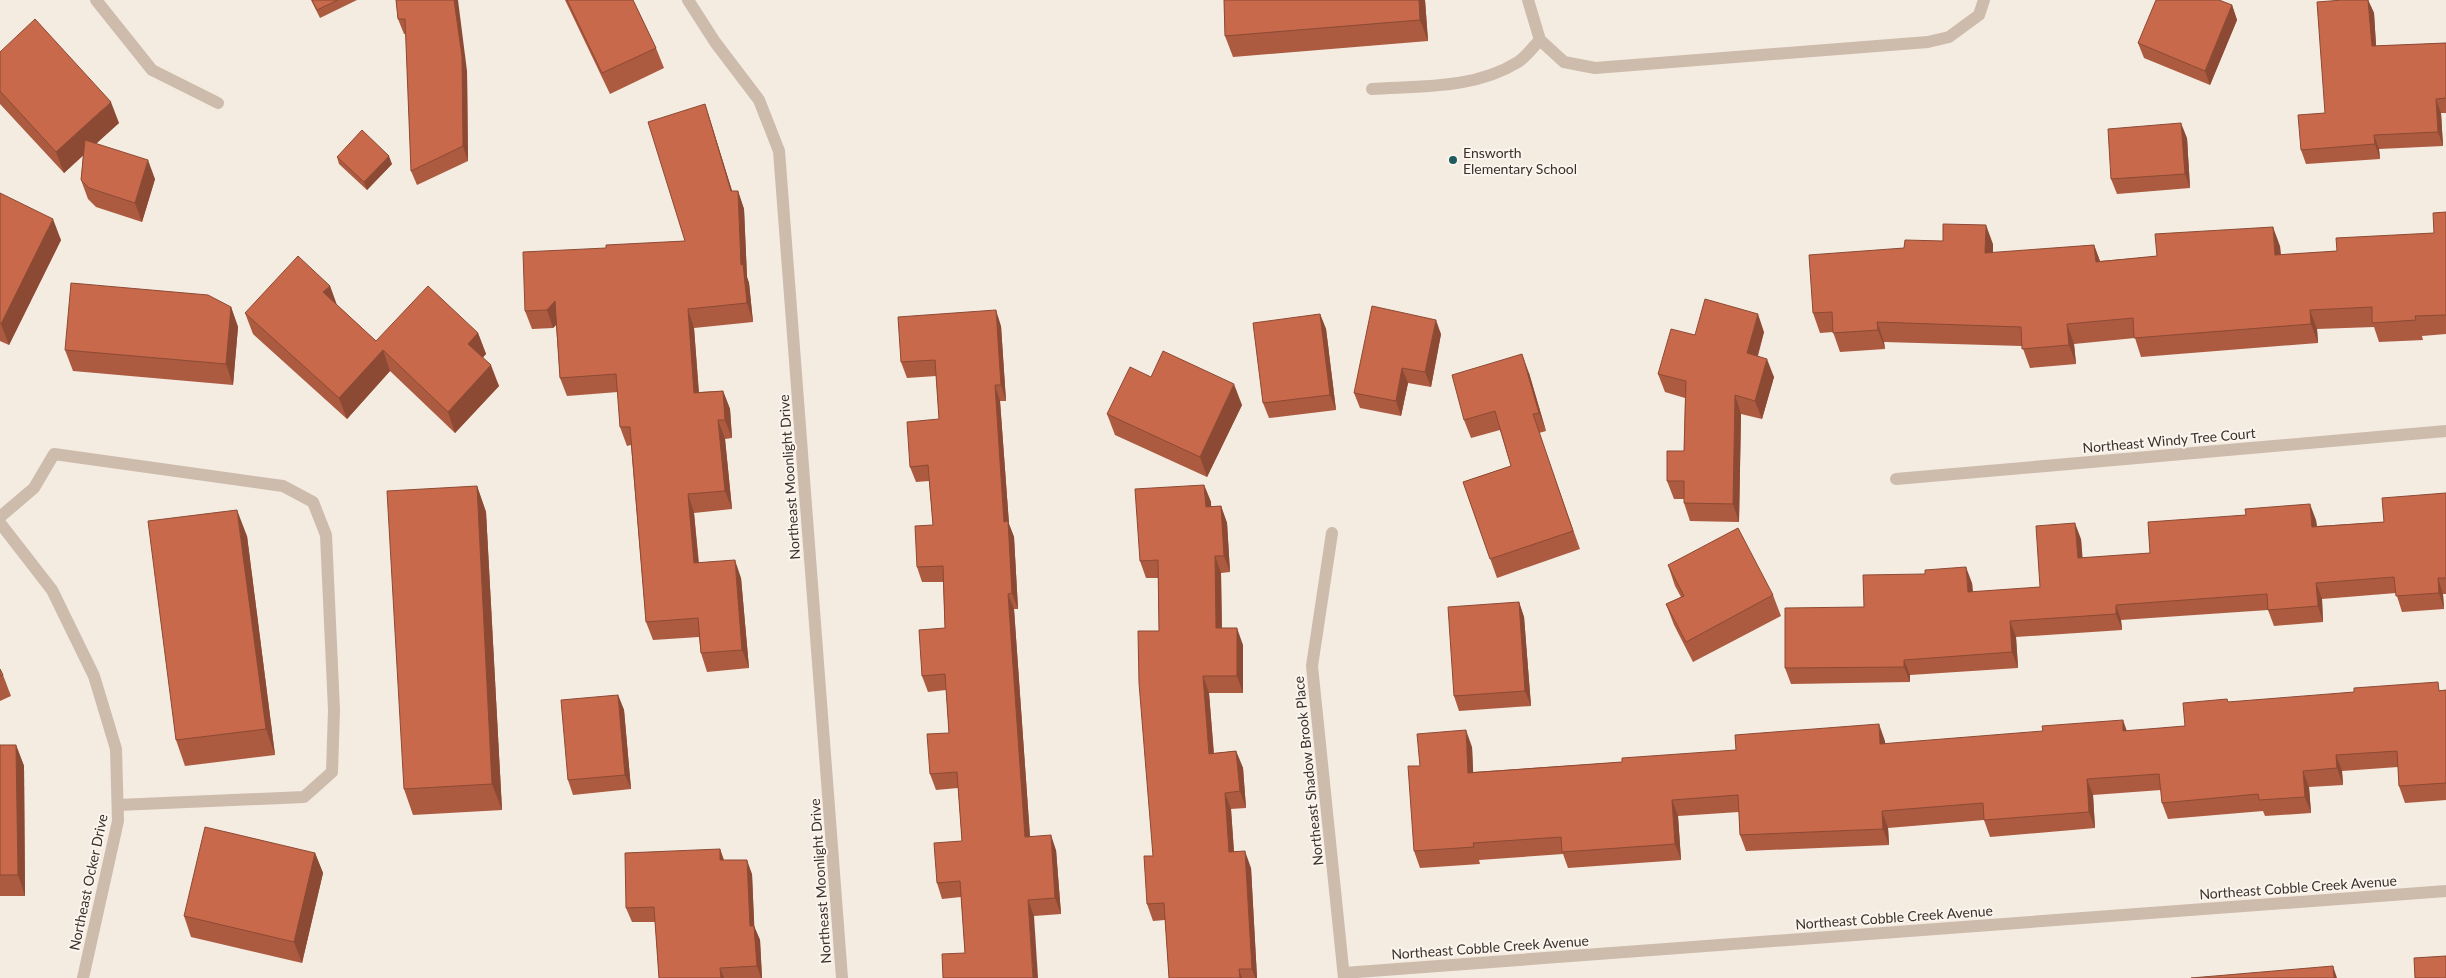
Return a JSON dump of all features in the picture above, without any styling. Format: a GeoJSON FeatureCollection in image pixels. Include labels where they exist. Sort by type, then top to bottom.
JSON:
{"type":"FeatureCollection","features":[{"type":"Feature","properties":{"kind":"street"},"geometry":{"type":"LineString","coordinates":[[96,0],[152,70],[218,103]]}},
{"type":"Feature","properties":{"kind":"street","name":"Northeast Moonlight Drive"},"geometry":{"type":"LineString","coordinates":[[688,0],[714,42],[759,100],[779,151],[842,978]]}},
{"type":"Feature","properties":{"kind":"street"},"geometry":{"type":"LineString","coordinates":[[1528,0],[1540,40],[1564,62],[1595,68],[1928,42],[1949,37],[1979,15],[1984,0]]}},
{"type":"Feature","properties":{"kind":"street"},"geometry":{"type":"LineString","coordinates":[[1372,89],[1461,84],[1484,77],[1520,61],[1540,40]]}},
{"type":"Feature","properties":{"kind":"street","name":"Northeast Windy Tree Court"},"geometry":{"type":"LineString","coordinates":[[1896,479],[2446,431]]}},
{"type":"Feature","properties":{"kind":"street"},"geometry":{"type":"LineString","coordinates":[[0,517],[34,488],[54,454],[282,486],[313,502],[326,535],[334,710],[332,772],[304,797],[118,805]]}},
{"type":"Feature","properties":{"kind":"street","name":"Northeast Ocker Drive"},"geometry":{"type":"LineString","coordinates":[[0,523],[52,590],[94,676],[116,749],[118,821],[83,978]]}},
{"type":"Feature","properties":{"kind":"street","name":"Northeast Shadow Brook Place"},"geometry":{"type":"LineString","coordinates":[[1332,533],[1312,666],[1344,976]]}},
{"type":"Feature","properties":{"kind":"street","name":"Northeast Cobble Creek Avenue"},"geometry":{"type":"LineString","coordinates":[[1344,976],[2446,891]]}},
{"type":"Feature","properties":{"kind":"building"},"geometry":{"type":"Polygon","coordinates":[[[312,0],[338,0],[317,10],[312,0]]]}},
{"type":"Feature","properties":{"kind":"building"},"geometry":{"type":"Polygon","coordinates":[[[396,0],[454,0],[462,56],[463,146],[411,171],[405,19],[398,19],[396,0]]]}},
{"type":"Feature","properties":{"kind":"building"},"geometry":{"type":"Polygon","coordinates":[[[567,0],[633,0],[656,48],[602,73],[567,0]]]}},
{"type":"Feature","properties":{"kind":"building"},"geometry":{"type":"Polygon","coordinates":[[[1224,0],[1419,0],[1420,20],[1225,36],[1224,0]]]}},
{"type":"Feature","properties":{"kind":"building"},"geometry":{"type":"Polygon","coordinates":[[[2156,0],[2219,0],[2232,5],[2205,71],[2138,43],[2156,0]]]}},
{"type":"Feature","properties":{"kind":"building"},"geometry":{"type":"Polygon","coordinates":[[[2368,0],[2372,46],[2446,43],[2446,98],[2436,99],[2438,132],[2374,135],[2375,144],[2301,150],[2298,115],[2325,113],[2317,2],[2368,0]]]}},
{"type":"Feature","properties":{"kind":"building"},"geometry":{"type":"Polygon","coordinates":[[[35,19],[111,102],[56,152],[0,91],[0,52],[35,19]]]}},
{"type":"Feature","properties":{"kind":"building"},"geometry":{"type":"Polygon","coordinates":[[[705,104],[731,191],[738,191],[741,265],[743,264],[747,303],[688,309],[694,393],[723,391],[725,420],[718,420],[725,491],[688,494],[694,563],[735,560],[742,650],[701,653],[698,618],[646,622],[630,427],[620,427],[616,374],[560,378],[555,301],[547,310],[525,311],[523,252],[606,248],[606,245],[685,241],[648,122],[705,104]]]}},
{"type":"Feature","properties":{"kind":"building"},"geometry":{"type":"Polygon","coordinates":[[[2181,123],[2185,174],[2111,179],[2108,129],[2181,123]]]}},
{"type":"Feature","properties":{"kind":"building"},"geometry":{"type":"Polygon","coordinates":[[[362,130],[389,156],[364,182],[337,157],[362,130]]]}},
{"type":"Feature","properties":{"kind":"building"},"geometry":{"type":"Polygon","coordinates":[[[85,140],[148,160],[135,203],[89,188],[81,180],[85,140]]]}},
{"type":"Feature","properties":{"kind":"building"},"geometry":{"type":"Polygon","coordinates":[[[0,193],[53,219],[1,324],[0,323],[0,193]]]}},
{"type":"Feature","properties":{"kind":"building"},"geometry":{"type":"Polygon","coordinates":[[[2446,212],[2446,315],[2415,316],[2416,320],[2372,323],[2372,307],[2310,310],[2311,324],[2134,338],[2133,318],[2067,324],[2069,345],[2022,349],[2021,327],[1877,322],[1878,330],[1833,333],[1832,312],[1813,313],[1809,255],[1904,248],[1905,240],[1943,241],[1943,224],[1986,225],[1985,253],[2094,245],[2096,262],[2157,256],[2155,234],[2273,227],[2275,255],[2337,251],[2336,238],[2434,233],[2433,213],[2446,212]]]}},
{"type":"Feature","properties":{"kind":"building"},"geometry":{"type":"Polygon","coordinates":[[[298,256],[330,286],[323,292],[376,341],[428,286],[478,333],[468,344],[491,365],[448,412],[383,350],[339,398],[245,313],[298,256]]]}},
{"type":"Feature","properties":{"kind":"building"},"geometry":{"type":"Polygon","coordinates":[[[71,283],[208,295],[231,307],[226,364],[65,350],[71,283]]]}},
{"type":"Feature","properties":{"kind":"building"},"geometry":{"type":"Polygon","coordinates":[[[1705,299],[1758,314],[1747,353],[1767,359],[1755,401],[1735,395],[1733,504],[1684,503],[1684,481],[1667,481],[1667,451],[1684,451],[1686,381],[1658,374],[1671,329],[1695,335],[1705,299]]]}},
{"type":"Feature","properties":{"kind":"building"},"geometry":{"type":"Polygon","coordinates":[[[1372,306],[1436,320],[1425,372],[1402,368],[1396,401],[1354,393],[1372,306]]]}},
{"type":"Feature","properties":{"kind":"building"},"geometry":{"type":"Polygon","coordinates":[[[996,310],[1001,385],[995,385],[1004,522],[1008,521],[1012,593],[1008,594],[1025,837],[1051,835],[1055,898],[1028,900],[1033,978],[943,978],[942,954],[965,953],[960,881],[937,883],[934,843],[962,841],[957,772],[930,774],[927,734],[949,733],[945,674],[922,676],[919,630],[945,628],[943,566],[917,567],[915,526],[933,525],[928,465],[910,467],[907,422],[939,419],[935,360],[901,362],[898,317],[996,310]]]}},
{"type":"Feature","properties":{"kind":"building"},"geometry":{"type":"Polygon","coordinates":[[[1320,314],[1330,395],[1263,403],[1253,323],[1320,314]]]}},
{"type":"Feature","properties":{"kind":"building"},"geometry":{"type":"Polygon","coordinates":[[[1163,351],[1234,384],[1200,457],[1107,414],[1130,367],[1151,377],[1163,351]]]}},
{"type":"Feature","properties":{"kind":"building"},"geometry":{"type":"Polygon","coordinates":[[[1522,354],[1539,413],[1533,414],[1573,531],[1490,559],[1463,482],[1511,466],[1495,411],[1464,420],[1452,375],[1522,354]]]}},
{"type":"Feature","properties":{"kind":"building"},"geometry":{"type":"Polygon","coordinates":[[[1204,485],[1206,507],[1221,506],[1224,556],[1215,556],[1216,628],[1237,628],[1237,676],[1203,676],[1209,754],[1236,751],[1240,791],[1225,793],[1229,852],[1245,851],[1252,969],[1239,969],[1240,978],[1169,978],[1164,903],[1147,904],[1144,856],[1153,856],[1139,683],[1138,631],[1159,631],[1158,560],[1140,561],[1135,489],[1204,485]]]}},
{"type":"Feature","properties":{"kind":"building"},"geometry":{"type":"Polygon","coordinates":[[[477,486],[492,784],[404,789],[387,491],[477,486]]]}},
{"type":"Feature","properties":{"kind":"building"},"geometry":{"type":"Polygon","coordinates":[[[2446,493],[2446,578],[2438,578],[2439,593],[2396,596],[2394,577],[2316,583],[2318,606],[2268,610],[2267,594],[2116,605],[2116,614],[2010,621],[2012,652],[1904,660],[1904,667],[1785,668],[1785,608],[1864,607],[1863,575],[1925,574],[1925,570],[1966,567],[1968,592],[2040,587],[2036,526],[2075,523],[2078,558],[2150,553],[2148,522],[2246,515],[2245,509],[2310,504],[2312,527],[2384,522],[2382,498],[2446,493]]]}},
{"type":"Feature","properties":{"kind":"building"},"geometry":{"type":"Polygon","coordinates":[[[237,510],[266,729],[176,740],[148,521],[237,510]]]}},
{"type":"Feature","properties":{"kind":"building"},"geometry":{"type":"Polygon","coordinates":[[[1738,528],[1773,595],[1686,642],[1666,604],[1684,596],[1668,565],[1738,528]]]}},
{"type":"Feature","properties":{"kind":"building"},"geometry":{"type":"Polygon","coordinates":[[[1519,602],[1525,691],[1454,696],[1448,607],[1519,602]]]}},
{"type":"Feature","properties":{"kind":"building"},"geometry":{"type":"Polygon","coordinates":[[[2438,682],[2439,691],[2446,690],[2446,783],[2399,786],[2397,751],[2336,755],[2337,768],[2303,771],[2305,797],[2259,800],[2258,794],[2162,803],[2159,774],[2087,779],[2089,812],[1984,820],[1983,803],[1882,811],[1883,829],[1740,835],[1738,795],[1672,800],[1675,844],[1562,852],[1561,837],[1473,843],[1474,847],[1414,851],[1408,766],[1420,766],[1417,734],[1466,730],[1468,773],[1622,762],[1622,758],[1736,750],[1735,735],[1879,724],[1880,744],[2043,731],[2042,726],[2123,720],[2123,731],[2185,726],[2183,703],[2227,699],[2228,702],[2354,692],[2354,688],[2438,682]]]}},
{"type":"Feature","properties":{"kind":"building"},"geometry":{"type":"Polygon","coordinates":[[[618,695],[625,775],[568,780],[561,700],[618,695]]]}},
{"type":"Feature","properties":{"kind":"building"},"geometry":{"type":"Polygon","coordinates":[[[0,745],[16,745],[18,875],[0,875],[0,745]]]}},
{"type":"Feature","properties":{"kind":"building"},"geometry":{"type":"Polygon","coordinates":[[[205,827],[315,853],[294,942],[184,916],[205,827]]]}},
{"type":"Feature","properties":{"kind":"building"},"geometry":{"type":"Polygon","coordinates":[[[720,849],[720,860],[747,860],[750,926],[754,926],[757,966],[720,968],[721,978],[659,978],[654,907],[626,908],[625,853],[720,849]]]}},
{"type":"Feature","properties":{"kind":"building"},"geometry":{"type":"Polygon","coordinates":[[[2446,956],[2446,978],[2415,978],[2414,958],[2446,956]]]}},
{"type":"Feature","properties":{"kind":"building"},"geometry":{"type":"Polygon","coordinates":[[[2333,966],[2334,978],[2191,978],[2333,966]]]}},
{"type":"Feature","properties":{"kind":"place","name":"Ensworth Elementary School"},"geometry":{"type":"Point","coordinates":[1453,160]}}]}
